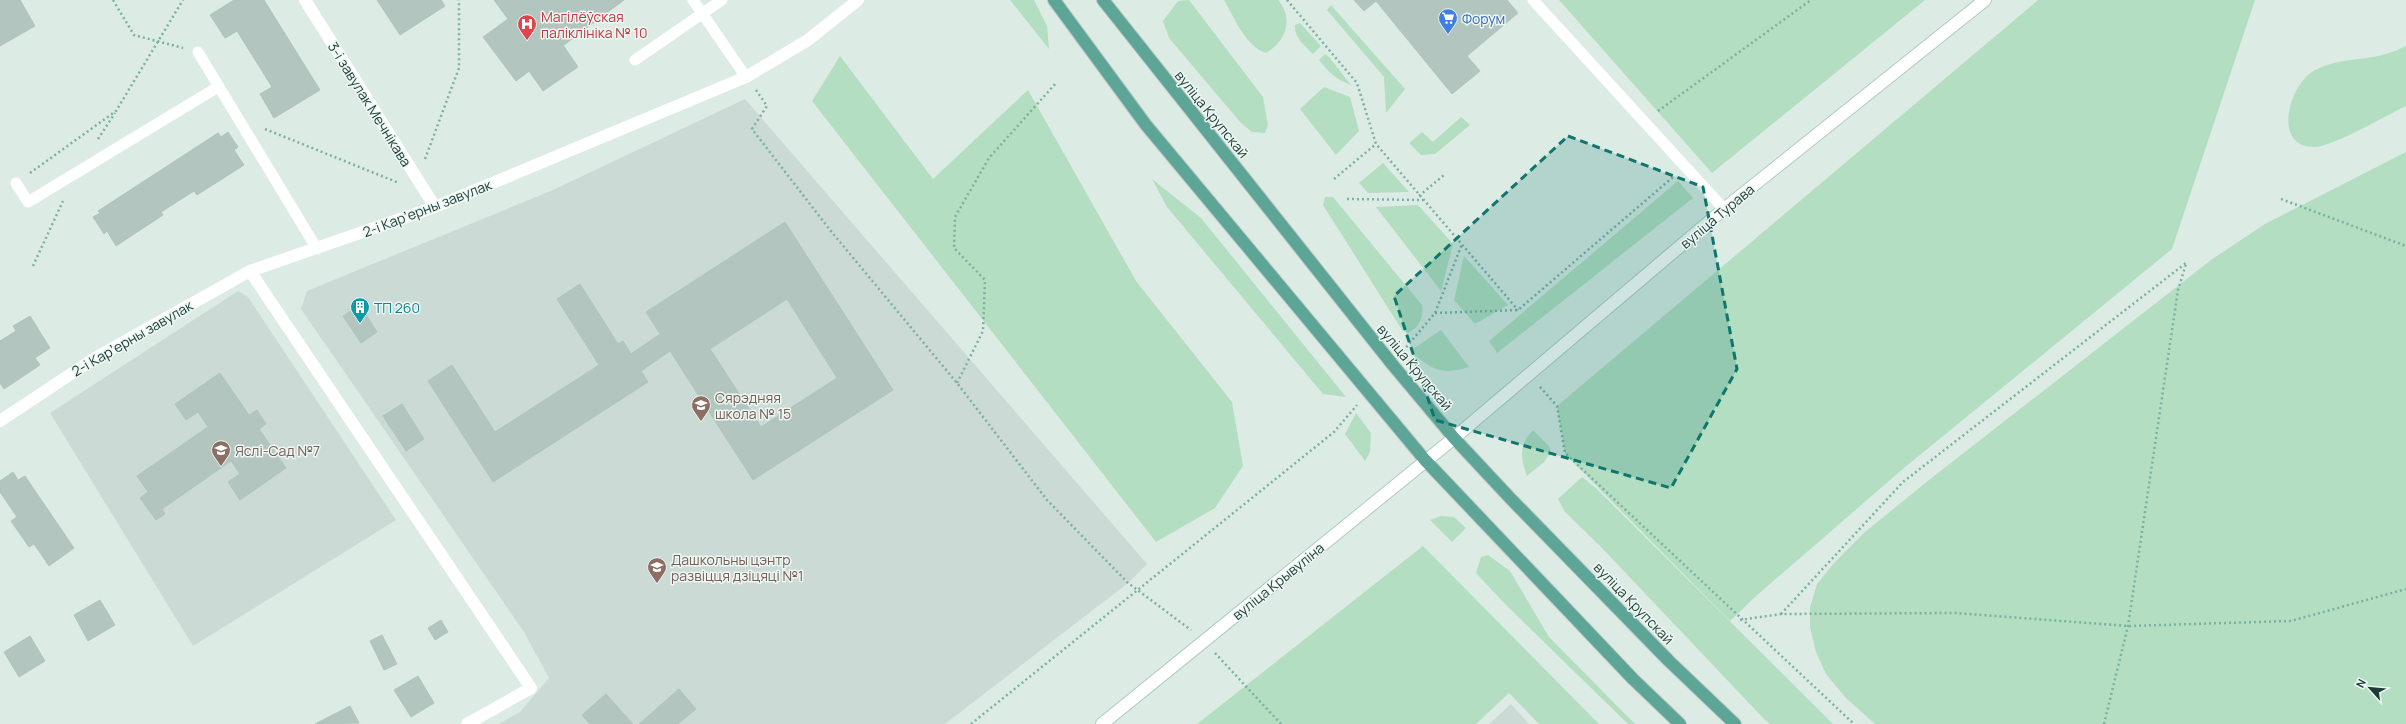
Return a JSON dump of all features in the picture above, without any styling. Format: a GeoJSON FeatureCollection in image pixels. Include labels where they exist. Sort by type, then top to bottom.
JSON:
{"type":"FeatureCollection","features":[{"type":"Feature","properties":{"kind":"main road"},"geometry":{"type":"LineString","coordinates":[[1054,0],[1146,125],[1425,460],[1633,679],[1680,724]]}},
{"type":"Feature","properties":{"kind":"main road","name":"вуліца Крупскай"},"geometry":{"type":"LineString","coordinates":[[1103,0],[1392,364],[1454,438],[1510,498],[1669,661],[1735,724]]}},
{"type":"Feature","properties":{"kind":"street","name":"3-і завулак Мечнікава"},"geometry":{"type":"LineString","coordinates":[[305,0],[435,207]]}},
{"type":"Feature","properties":{"kind":"street","name":"2-і Карʼерны завулак"},"geometry":{"type":"LineString","coordinates":[[0,422],[95,358],[250,271],[435,207],[746,76],[808,40],[858,0]]}},
{"type":"Feature","properties":{"kind":"street","name":"вуліца Турава"},"geometry":{"type":"LineString","coordinates":[[1454,438],[1724,209],[1985,0]]}},
{"type":"Feature","properties":{"kind":"street"},"geometry":{"type":"LineString","coordinates":[[250,271],[531,688],[467,724]]}},
{"type":"Feature","properties":{"kind":"street","name":"вуліца Крывуліна"},"geometry":{"type":"LineString","coordinates":[[1104,723],[1425,460],[1454,438]]}},
{"type":"Feature","properties":{"kind":"lane"},"geometry":{"type":"LineString","coordinates":[[693,0],[746,76]]}},
{"type":"Feature","properties":{"kind":"lane"},"geometry":{"type":"LineString","coordinates":[[635,60],[722,0]]}},
{"type":"Feature","properties":{"kind":"lane"},"geometry":{"type":"LineString","coordinates":[[1533,0],[1684,168],[1724,209]]}},
{"type":"Feature","properties":{"kind":"lane"},"geometry":{"type":"LineString","coordinates":[[198,52],[317,249]]}},
{"type":"Feature","properties":{"kind":"lane"},"geometry":{"type":"LineString","coordinates":[[16,183],[28,202],[218,87]]}},
{"type":"Feature","properties":{"kind":"path"},"geometry":{"type":"LineString","coordinates":[[113,0],[134,35],[198,52]]}},
{"type":"Feature","properties":{"kind":"path"},"geometry":{"type":"LineString","coordinates":[[16,183],[116,111],[183,0]]}},
{"type":"Feature","properties":{"kind":"path"},"geometry":{"type":"LineString","coordinates":[[417,180],[459,68],[459,0]]}},
{"type":"Feature","properties":{"kind":"path"},"geometry":{"type":"LineString","coordinates":[[1287,0],[1357,83],[1376,144],[1518,310]]}},
{"type":"Feature","properties":{"kind":"path"},"geometry":{"type":"LineString","coordinates":[[1643,122],[1811,0]]}},
{"type":"Feature","properties":{"kind":"path"},"geometry":{"type":"LineString","coordinates":[[746,76],[767,106],[752,129],[830,230],[957,383],[1047,500],[1138,590],[1205,641],[1281,724]]}},
{"type":"Feature","properties":{"kind":"path"},"geometry":{"type":"LineString","coordinates":[[957,383],[983,331],[985,280],[954,248],[955,217],[989,158],[1056,84]]}},
{"type":"Feature","properties":{"kind":"path"},"geometry":{"type":"LineString","coordinates":[[236,117],[426,194]]}},
{"type":"Feature","properties":{"kind":"path"},"geometry":{"type":"LineString","coordinates":[[1334,180],[1376,144]]}},
{"type":"Feature","properties":{"kind":"path"},"geometry":{"type":"LineString","coordinates":[[1435,313],[1518,310],[1684,168]]}},
{"type":"Feature","properties":{"kind":"path"},"geometry":{"type":"LineString","coordinates":[[1419,196],[1444,175]]}},
{"type":"Feature","properties":{"kind":"path"},"geometry":{"type":"LineString","coordinates":[[1347,199],[1423,200]]}},
{"type":"Feature","properties":{"kind":"path"},"geometry":{"type":"LineString","coordinates":[[2281,199],[2406,246]]}},
{"type":"Feature","properties":{"kind":"path"},"geometry":{"type":"LineString","coordinates":[[1401,354],[1435,313],[1462,244]]}},
{"type":"Feature","properties":{"kind":"path"},"geometry":{"type":"LineString","coordinates":[[1781,614],[1903,482],[2186,263],[2178,290],[2128,626],[2104,724]]}},
{"type":"Feature","properties":{"kind":"path"},"geometry":{"type":"LineString","coordinates":[[1529,374],[1557,406],[1566,453],[1854,724]]}},
{"type":"Feature","properties":{"kind":"path"},"geometry":{"type":"LineString","coordinates":[[970,724],[1334,432],[1356,406]]}},
{"type":"Feature","properties":{"kind":"path"},"geometry":{"type":"LineString","coordinates":[[1742,619],[1781,614],[1955,613],[2128,626],[2291,621],[2406,590]]}},
{"type":"Feature","properties":{"kind":"highlighted area"},"geometry":{"type":"Polygon","coordinates":[[[1568,136],[1703,187],[1737,369],[1671,488],[1435,420],[1394,296],[1568,136]]]}},
{"type":"Feature","properties":{"kind":"shaded area","name":"Сярэдняя школа № 15"},"geometry":{"type":"Polygon","coordinates":[[[745,99],[1147,564],[1128,583],[945,724],[499,724],[520,712],[549,678],[524,632],[301,309],[307,291],[553,190],[745,99]]]}},
{"type":"Feature","properties":{"kind":"shaded area","name":"Яслі-Сад №7"},"geometry":{"type":"Polygon","coordinates":[[[238,291],[248,297],[396,520],[193,646],[50,413],[238,291]]]}},
{"type":"Feature","properties":{"kind":"shaded area"},"geometry":{"type":"Polygon","coordinates":[[[1511,704],[1529,724],[1489,724],[1511,704]]]}},
{"type":"Feature","properties":{"kind":"green space"},"geometry":{"type":"Polygon","coordinates":[[[1010,0],[1034,0],[1047,26],[1049,49],[1010,0]]]}},
{"type":"Feature","properties":{"kind":"green space"},"geometry":{"type":"Polygon","coordinates":[[[1189,0],[1263,97],[1268,125],[1265,133],[1252,132],[1241,123],[1169,38],[1163,21],[1178,1],[1189,0]]]}},
{"type":"Feature","properties":{"kind":"green space"},"geometry":{"type":"Polygon","coordinates":[[[1224,0],[1278,0],[1286,14],[1287,22],[1286,29],[1279,43],[1266,53],[1252,45],[1236,23],[1224,0]]]}},
{"type":"Feature","properties":{"kind":"green space"},"geometry":{"type":"Polygon","coordinates":[[[1559,0],[1925,0],[1712,173],[1559,0]]]}},
{"type":"Feature","properties":{"kind":"green space"},"geometry":{"type":"Polygon","coordinates":[[[2038,0],[2255,0],[2172,249],[1904,468],[1755,597],[1730,621],[1565,454],[1557,406],[2038,0]]]}},
{"type":"Feature","properties":{"kind":"green space"},"geometry":{"type":"Polygon","coordinates":[[[1331,5],[1405,89],[1386,113],[1384,77],[1327,10],[1331,5]]]}},
{"type":"Feature","properties":{"kind":"green space"},"geometry":{"type":"Polygon","coordinates":[[[1300,23],[1321,46],[1313,54],[1300,41],[1296,34],[1295,25],[1300,23]]]}},
{"type":"Feature","properties":{"kind":"green space"},"geometry":{"type":"Polygon","coordinates":[[[2406,46],[2406,106],[2360,130],[2323,146],[2315,147],[2301,145],[2293,137],[2289,127],[2289,114],[2292,101],[2298,88],[2306,77],[2315,70],[2332,63],[2377,56],[2406,46]]]}},
{"type":"Feature","properties":{"kind":"green space"},"geometry":{"type":"Polygon","coordinates":[[[1325,54],[1351,85],[1337,78],[1323,65],[1319,60],[1325,54]]]}},
{"type":"Feature","properties":{"kind":"green space"},"geometry":{"type":"Polygon","coordinates":[[[840,56],[933,179],[1028,90],[1136,281],[1232,402],[1243,466],[1215,508],[1156,542],[812,101],[840,56]]]}},
{"type":"Feature","properties":{"kind":"green space"},"geometry":{"type":"Polygon","coordinates":[[[1324,87],[1350,97],[1359,131],[1336,155],[1300,109],[1324,87]]]}},
{"type":"Feature","properties":{"kind":"green space"},"geometry":{"type":"Polygon","coordinates":[[[1461,117],[1470,125],[1435,154],[1421,155],[1409,143],[1422,132],[1433,142],[1461,117]]]}},
{"type":"Feature","properties":{"kind":"green space"},"geometry":{"type":"Polygon","coordinates":[[[2406,152],[2406,724],[1875,724],[1846,698],[1826,674],[1816,652],[1810,627],[1810,607],[1817,584],[1834,563],[1865,532],[1929,480],[2211,260],[2265,224],[2406,152]]]}},
{"type":"Feature","properties":{"kind":"green space"},"geometry":{"type":"Polygon","coordinates":[[[1383,163],[1409,192],[1368,193],[1359,183],[1383,163]]]}},
{"type":"Feature","properties":{"kind":"green space"},"geometry":{"type":"Polygon","coordinates":[[[1152,179],[1201,218],[1346,397],[1323,394],[1167,207],[1152,179]]]}},
{"type":"Feature","properties":{"kind":"green space"},"geometry":{"type":"Polygon","coordinates":[[[1678,181],[1693,198],[1497,353],[1489,341],[1678,181]]]}},
{"type":"Feature","properties":{"kind":"green space"},"geometry":{"type":"Polygon","coordinates":[[[1325,197],[1333,197],[1422,305],[1420,322],[1412,331],[1408,333],[1402,330],[1323,205],[1325,197]]]}},
{"type":"Feature","properties":{"kind":"green space"},"geometry":{"type":"Polygon","coordinates":[[[1418,205],[1453,244],[1441,291],[1376,207],[1418,205]]]}},
{"type":"Feature","properties":{"kind":"green space"},"geometry":{"type":"Polygon","coordinates":[[[1464,256],[1508,305],[1475,324],[1454,300],[1464,256]]]}},
{"type":"Feature","properties":{"kind":"green space"},"geometry":{"type":"Polygon","coordinates":[[[1441,330],[1469,367],[1459,370],[1443,371],[1430,366],[1410,351],[1441,330]]]}},
{"type":"Feature","properties":{"kind":"green space"},"geometry":{"type":"Polygon","coordinates":[[[1356,413],[1371,433],[1370,452],[1365,461],[1345,434],[1356,413]]]}},
{"type":"Feature","properties":{"kind":"green space"},"geometry":{"type":"Polygon","coordinates":[[[1533,430],[1549,446],[1551,452],[1544,462],[1527,476],[1523,463],[1522,452],[1525,441],[1533,430]]]}},
{"type":"Feature","properties":{"kind":"green space"},"geometry":{"type":"Polygon","coordinates":[[[1582,477],[1597,489],[1833,724],[1770,724],[1765,720],[1602,548],[1565,512],[1558,499],[1582,477]]]}},
{"type":"Feature","properties":{"kind":"green space"},"geometry":{"type":"Polygon","coordinates":[[[1441,516],[1454,517],[1466,528],[1452,542],[1430,520],[1441,516]]]}},
{"type":"Feature","properties":{"kind":"green space"},"geometry":{"type":"Polygon","coordinates":[[[1423,546],[1599,724],[1539,724],[1509,693],[1476,724],[1197,724],[1423,546]]]}},
{"type":"Feature","properties":{"kind":"green space"},"geometry":{"type":"Polygon","coordinates":[[[1488,555],[1510,571],[1549,637],[1635,724],[1628,724],[1506,605],[1476,573],[1481,557],[1488,555]]]}},
{"type":"Feature","properties":{"kind":"building"},"geometry":{"type":"Polygon","coordinates":[[[0,0],[20,0],[35,26],[0,46],[0,0]]]}},
{"type":"Feature","properties":{"kind":"building"},"geometry":{"type":"Polygon","coordinates":[[[234,0],[264,0],[320,90],[274,118],[260,94],[272,87],[237,31],[225,38],[210,15],[234,0]]]}},
{"type":"Feature","properties":{"kind":"building"},"geometry":{"type":"Polygon","coordinates":[[[377,0],[441,0],[445,6],[400,35],[377,0]]]}},
{"type":"Feature","properties":{"kind":"building","name":"Магілёўская паліклініка № 10"},"geometry":{"type":"Polygon","coordinates":[[[494,0],[624,0],[516,81],[483,37],[508,19],[494,0]]]}},
{"type":"Feature","properties":{"kind":"building","name":"Форум"},"geometry":{"type":"Polygon","coordinates":[[[1354,0],[1507,0],[1518,13],[1467,56],[1480,71],[1452,94],[1376,1],[1364,11],[1354,0]]]}},
{"type":"Feature","properties":{"kind":"building"},"geometry":{"type":"Polygon","coordinates":[[[563,45],[578,67],[543,91],[529,71],[563,45]]]}},
{"type":"Feature","properties":{"kind":"building"},"geometry":{"type":"Polygon","coordinates":[[[228,132],[238,147],[234,150],[244,165],[197,195],[194,191],[161,212],[163,215],[116,246],[107,231],[104,234],[93,217],[100,213],[98,211],[218,133],[221,137],[228,132]]]}},
{"type":"Feature","properties":{"kind":"building"},"geometry":{"type":"Polygon","coordinates":[[[785,222],[893,390],[753,480],[670,351],[641,371],[648,382],[493,482],[428,381],[452,365],[495,432],[599,365],[557,299],[580,284],[618,344],[623,341],[631,354],[660,334],[646,312],[785,222]],[[787,299],[710,349],[761,427],[837,378],[787,299]]]}},
{"type":"Feature","properties":{"kind":"building","name":"ТП 260"},"geometry":{"type":"Polygon","coordinates":[[[360,305],[377,332],[361,343],[343,316],[360,305]]]}},
{"type":"Feature","properties":{"kind":"building"},"geometry":{"type":"Polygon","coordinates":[[[30,316],[50,348],[35,358],[40,365],[4,389],[0,383],[0,341],[16,331],[13,326],[30,316]]]}},
{"type":"Feature","properties":{"kind":"building"},"geometry":{"type":"Polygon","coordinates":[[[220,373],[249,415],[257,410],[266,424],[259,429],[286,468],[240,500],[228,482],[240,474],[198,412],[186,420],[175,404],[220,373]]]}},
{"type":"Feature","properties":{"kind":"building"},"geometry":{"type":"Polygon","coordinates":[[[402,404],[424,439],[406,451],[383,416],[402,404]]]}},
{"type":"Feature","properties":{"kind":"building"},"geometry":{"type":"Polygon","coordinates":[[[208,427],[231,461],[162,509],[165,514],[156,520],[140,498],[148,492],[137,476],[208,427]]]}},
{"type":"Feature","properties":{"kind":"building"},"geometry":{"type":"Polygon","coordinates":[[[13,472],[18,480],[25,476],[74,548],[49,566],[34,544],[29,547],[11,521],[17,517],[0,492],[0,481],[13,472]]]}},
{"type":"Feature","properties":{"kind":"building"},"geometry":{"type":"Polygon","coordinates":[[[100,600],[115,625],[88,641],[74,615],[100,600]]]}},
{"type":"Feature","properties":{"kind":"building"},"geometry":{"type":"Polygon","coordinates":[[[441,620],[448,632],[435,640],[428,628],[441,620]]]}},
{"type":"Feature","properties":{"kind":"building"},"geometry":{"type":"Polygon","coordinates":[[[382,635],[397,664],[384,670],[370,641],[382,635]]]}},
{"type":"Feature","properties":{"kind":"building"},"geometry":{"type":"Polygon","coordinates":[[[30,636],[45,661],[19,677],[4,652],[30,636]]]}},
{"type":"Feature","properties":{"kind":"building"},"geometry":{"type":"Polygon","coordinates":[[[418,676],[434,703],[411,717],[394,690],[418,676]]]}},
{"type":"Feature","properties":{"kind":"building"},"geometry":{"type":"Polygon","coordinates":[[[679,689],[696,709],[678,724],[639,724],[679,689]]]}},
{"type":"Feature","properties":{"kind":"building"},"geometry":{"type":"Polygon","coordinates":[[[606,694],[633,724],[590,724],[582,715],[606,694]]]}},
{"type":"Feature","properties":{"kind":"building"},"geometry":{"type":"Polygon","coordinates":[[[350,706],[359,723],[315,724],[350,706]]]}},
{"type":"Feature","properties":{"kind":"place","name":"Форум"},"geometry":{"type":"Point","coordinates":[1448,35]}},
{"type":"Feature","properties":{"kind":"place","name":"Магілёўская паліклініка № 10"},"geometry":{"type":"Point","coordinates":[527,41]}},
{"type":"Feature","properties":{"kind":"place","name":"ТП 260"},"geometry":{"type":"Point","coordinates":[360,324]}},
{"type":"Feature","properties":{"kind":"place","name":"Сярэдняя школа № 15"},"geometry":{"type":"Point","coordinates":[701,422]}},
{"type":"Feature","properties":{"kind":"place","name":"Яслі-Сад №7"},"geometry":{"type":"Point","coordinates":[221,467]}},
{"type":"Feature","properties":{"kind":"place","name":"Дашкольны цэнтр развіцця дзіцяці №1"},"geometry":{"type":"Point","coordinates":[657,584]}}]}
